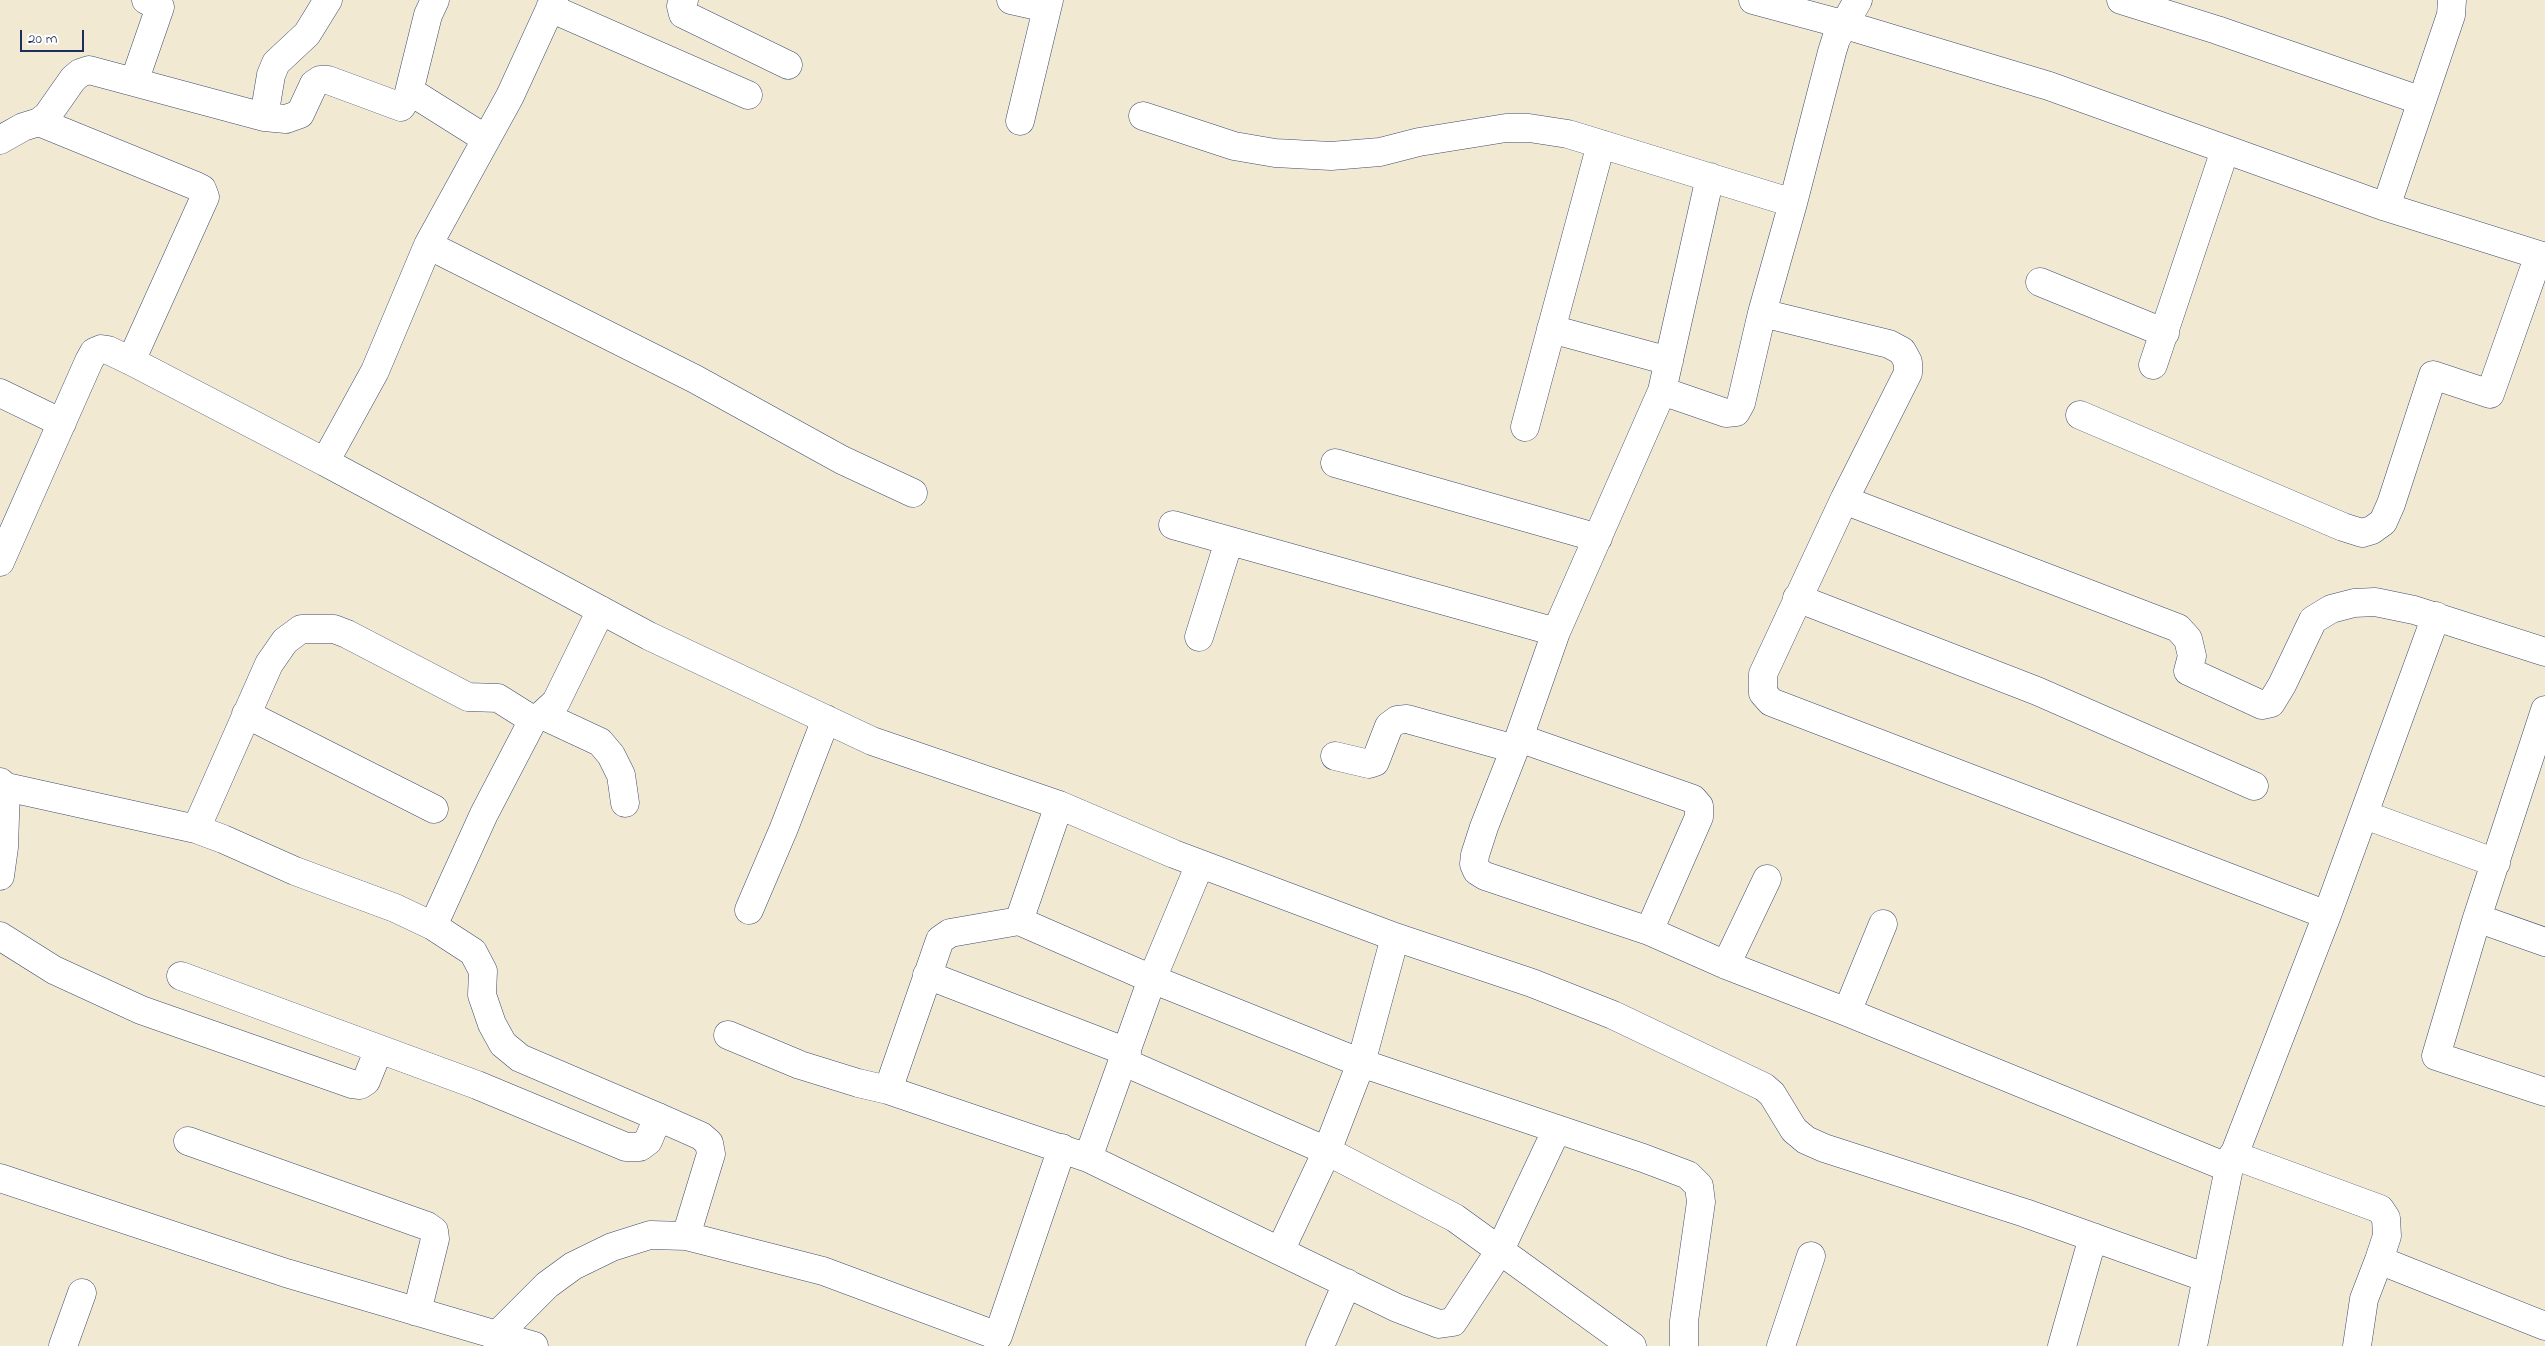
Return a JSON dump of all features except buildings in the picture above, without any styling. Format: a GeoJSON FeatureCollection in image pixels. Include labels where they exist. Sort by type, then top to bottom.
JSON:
{"type":"FeatureCollection","features":[{"type":"Feature","properties":{"kind":"street"},"geometry":{"type":"LineString","coordinates":[[134,82],[160,7],[146,0]]}},
{"type":"Feature","properties":{"kind":"street"},"geometry":{"type":"LineString","coordinates":[[264,117],[271,75],[276,63],[307,34],[328,0]]}},
{"type":"Feature","properties":{"kind":"street"},"geometry":{"type":"LineString","coordinates":[[0,140],[23,127],[39,122],[80,72],[89,70],[264,117],[286,119],[300,114],[314,84],[320,80],[328,80],[401,107],[408,96],[428,14],[435,0]]}},
{"type":"Feature","properties":{"kind":"street"},"geometry":{"type":"LineString","coordinates":[[684,0],[681,6],[683,14],[788,65]]}},
{"type":"Feature","properties":{"kind":"street"},"geometry":{"type":"LineString","coordinates":[[1011,0],[1048,4],[1020,121]]}},
{"type":"Feature","properties":{"kind":"street"},"geometry":{"type":"LineString","coordinates":[[1752,0],[1846,24],[2049,86],[2386,207],[2542,256],[2490,394],[2434,375],[2391,504],[2382,522],[2372,530],[2362,533],[2343,527],[2080,414]]}},
{"type":"Feature","properties":{"kind":"street"},"geometry":{"type":"LineString","coordinates":[[1662,391],[1726,413],[1736,412],[1741,403],[1762,313],[1832,52],[1836,39],[1858,0]]}},
{"type":"Feature","properties":{"kind":"street"},"geometry":{"type":"LineString","coordinates":[[2121,0],[2216,30],[2422,101]]}},
{"type":"Feature","properties":{"kind":"street"},"geometry":{"type":"LineString","coordinates":[[2386,207],[2451,15],[2452,0]]}},
{"type":"Feature","properties":{"kind":"street"},"geometry":{"type":"LineString","coordinates":[[325,462],[374,371],[428,246],[510,96],[552,4],[748,95]]}},
{"type":"Feature","properties":{"kind":"street"},"geometry":{"type":"LineString","coordinates":[[408,96],[416,95],[486,139]]}},
{"type":"Feature","properties":{"kind":"street"},"geometry":{"type":"LineString","coordinates":[[1143,116],[1234,146],[1275,153],[1331,156],[1380,152],[1419,142],[1506,128],[1529,128],[1558,132],[1601,144],[1793,203]]}},
{"type":"Feature","properties":{"kind":"street"},"geometry":{"type":"LineString","coordinates":[[39,122],[202,189],[205,197],[131,361]]}},
{"type":"Feature","properties":{"kind":"street"},"geometry":{"type":"LineString","coordinates":[[1525,427],[1601,144]]}},
{"type":"Feature","properties":{"kind":"street"},"geometry":{"type":"LineString","coordinates":[[2153,365],[2225,150]]}},
{"type":"Feature","properties":{"kind":"street"},"geometry":{"type":"LineString","coordinates":[[1710,177],[1662,391],[1556,632],[1517,744],[1474,855],[1474,864],[1477,871],[1485,876],[1650,931],[1726,965],[2231,1161],[2380,1210],[2386,1218],[2387,1236],[2364,1299],[2357,1346]]}},
{"type":"Feature","properties":{"kind":"street"},"geometry":{"type":"LineString","coordinates":[[428,246],[695,379],[842,460],[913,493]]}},
{"type":"Feature","properties":{"kind":"street"},"geometry":{"type":"LineString","coordinates":[[2040,282],[2165,333]]}},
{"type":"Feature","properties":{"kind":"street"},"geometry":{"type":"LineString","coordinates":[[1762,313],[1889,344],[1902,351],[1908,362],[1908,372],[1844,500],[1763,674],[1763,693],[1772,702],[2327,915]]}},
{"type":"Feature","properties":{"kind":"street"},"geometry":{"type":"LineString","coordinates":[[1551,329],[1669,361]]}},
{"type":"Feature","properties":{"kind":"street"},"geometry":{"type":"LineString","coordinates":[[0,562],[94,352],[108,350],[325,462],[649,636],[872,741],[1059,805],[1200,864],[1396,937],[1532,983],[1613,1015],[1764,1087],[1772,1094],[1794,1130],[1806,1140],[1824,1148],[2093,1237],[2207,1278]]}},
{"type":"Feature","properties":{"kind":"street"},"geometry":{"type":"LineString","coordinates":[[0,393],[62,423]]}},
{"type":"Feature","properties":{"kind":"street"},"geometry":{"type":"LineString","coordinates":[[1335,463],[1598,538]]}},
{"type":"Feature","properties":{"kind":"street"},"geometry":{"type":"LineString","coordinates":[[1844,500],[2178,628],[2188,639],[2192,656],[2188,671],[2262,705],[2271,703],[2275,697],[2313,620],[2331,609],[2354,603],[2375,602],[2436,616],[2545,652]]}},
{"type":"Feature","properties":{"kind":"street"},"geometry":{"type":"LineString","coordinates":[[1173,525],[1556,632]]}},
{"type":"Feature","properties":{"kind":"street"},"geometry":{"type":"LineString","coordinates":[[1199,638],[1229,541]]}},
{"type":"Feature","properties":{"kind":"street"},"geometry":{"type":"LineString","coordinates":[[1797,598],[2037,692],[2254,786]]}},
{"type":"Feature","properties":{"kind":"street"},"geometry":{"type":"LineString","coordinates":[[433,926],[484,814],[538,718],[556,702],[601,610]]}},
{"type":"Feature","properties":{"kind":"street"},"geometry":{"type":"LineString","coordinates":[[2193,1346],[2231,1161],[2365,815],[2436,616]]}},
{"type":"Feature","properties":{"kind":"street"},"geometry":{"type":"LineString","coordinates":[[196,829],[269,664],[285,641],[302,628],[334,630],[346,634],[468,697],[498,698],[538,718],[600,742],[611,755],[621,775],[625,803]]}},
{"type":"Feature","properties":{"kind":"street"},"geometry":{"type":"LineString","coordinates":[[2545,710],[2436,1056],[2545,1092]]}},
{"type":"Feature","properties":{"kind":"street"},"geometry":{"type":"LineString","coordinates":[[246,714],[434,809]]}},
{"type":"Feature","properties":{"kind":"street"},"geometry":{"type":"LineString","coordinates":[[749,910],[784,828],[826,719]]}},
{"type":"Feature","properties":{"kind":"street"},"geometry":{"type":"LineString","coordinates":[[1334,756],[1369,764],[1375,762],[1389,726],[1397,720],[1406,719],[1517,744],[1693,799],[1699,806],[1699,817],[1650,931]]}},
{"type":"Feature","properties":{"kind":"street"},"geometry":{"type":"LineString","coordinates":[[0,876],[4,847],[3,784],[196,829],[250,849],[295,871],[395,908],[433,926],[473,952],[483,971],[482,995],[492,1024],[503,1044],[520,1058],[658,1116],[701,1136],[709,1143],[711,1154],[686,1236]]}},
{"type":"Feature","properties":{"kind":"street"},"geometry":{"type":"LineString","coordinates":[[1019,921],[1059,805]]}},
{"type":"Feature","properties":{"kind":"street"},"geometry":{"type":"LineString","coordinates":[[2365,815],[2496,863]]}},
{"type":"Feature","properties":{"kind":"street"},"geometry":{"type":"LineString","coordinates":[[1088,1158],[1126,1057],[1152,979],[1200,864]]}},
{"type":"Feature","properties":{"kind":"street"},"geometry":{"type":"LineString","coordinates":[[1726,965],[1767,879]]}},
{"type":"Feature","properties":{"kind":"street"},"geometry":{"type":"LineString","coordinates":[[2478,918],[2545,942]]}},
{"type":"Feature","properties":{"kind":"street"},"geometry":{"type":"LineString","coordinates":[[888,1090],[940,940],[950,933],[1019,921],[1152,979],[1361,1062],[1688,1175],[1699,1186],[1701,1202],[1684,1321],[1684,1346]]}},
{"type":"Feature","properties":{"kind":"street"},"geometry":{"type":"LineString","coordinates":[[1847,1012],[1883,924]]}},
{"type":"Feature","properties":{"kind":"street"},"geometry":{"type":"LineString","coordinates":[[0,936],[54,970],[141,1010],[352,1084],[360,1086],[366,1081],[379,1049]]}},
{"type":"Feature","properties":{"kind":"street"},"geometry":{"type":"LineString","coordinates":[[1280,1251],[1327,1151],[1361,1062],[1396,937]]}},
{"type":"Feature","properties":{"kind":"street"},"geometry":{"type":"LineString","coordinates":[[927,975],[1126,1057],[1327,1151],[1455,1218],[1477,1232],[1499,1252],[1632,1346]]}},
{"type":"Feature","properties":{"kind":"street"},"geometry":{"type":"LineString","coordinates":[[181,976],[477,1085],[626,1147],[640,1147],[648,1141],[658,1116]]}},
{"type":"Feature","properties":{"kind":"street"},"geometry":{"type":"LineString","coordinates":[[728,1035],[800,1065],[888,1090],[1088,1158],[1424,1320],[1439,1324],[1453,1322],[1499,1252],[1557,1129]]}},
{"type":"Feature","properties":{"kind":"street"},"geometry":{"type":"LineString","coordinates":[[188,1141],[427,1226],[434,1231],[435,1239],[417,1312]]}},
{"type":"Feature","properties":{"kind":"street"},"geometry":{"type":"LineString","coordinates":[[498,1334],[547,1285],[573,1266],[612,1247],[650,1235],[686,1236],[823,1271],[998,1336],[1062,1148]]}},
{"type":"Feature","properties":{"kind":"street"},"geometry":{"type":"LineString","coordinates":[[0,1178],[286,1273],[534,1346]]}},
{"type":"Feature","properties":{"kind":"street"},"geometry":{"type":"LineString","coordinates":[[2062,1346],[2093,1237]]}},
{"type":"Feature","properties":{"kind":"street"},"geometry":{"type":"LineString","coordinates":[[1781,1346],[1810,1256]]}},
{"type":"Feature","properties":{"kind":"street"},"geometry":{"type":"LineString","coordinates":[[2379,1260],[2545,1326]]}},
{"type":"Feature","properties":{"kind":"street"},"geometry":{"type":"LineString","coordinates":[[1320,1346],[1347,1283]]}},
{"type":"Feature","properties":{"kind":"street"},"geometry":{"type":"LineString","coordinates":[[64,1346],[82,1293]]}}]}
